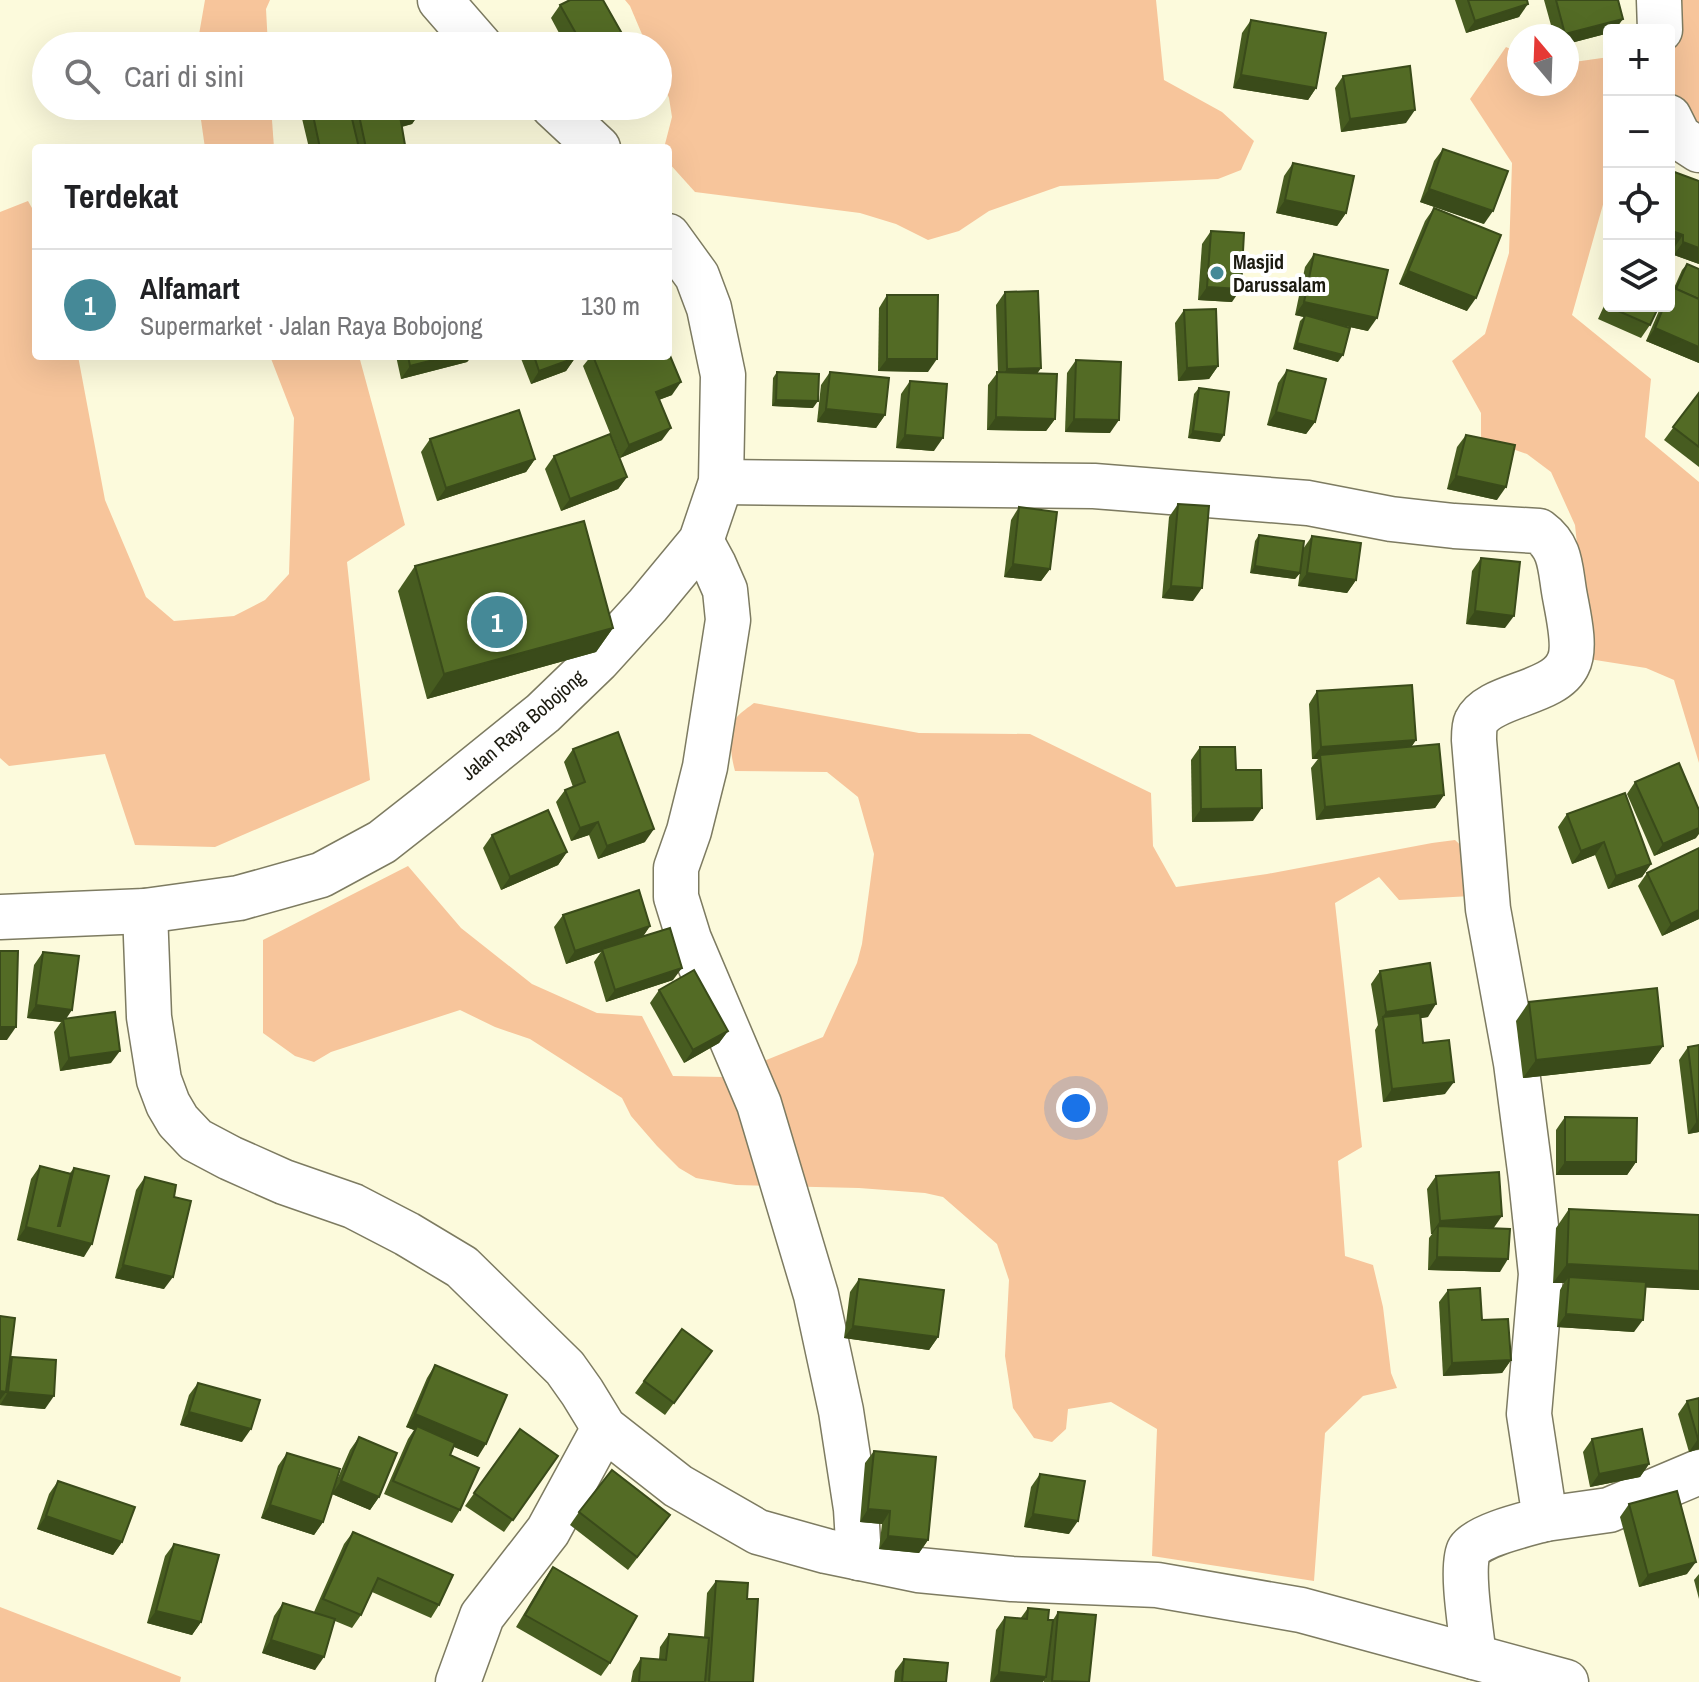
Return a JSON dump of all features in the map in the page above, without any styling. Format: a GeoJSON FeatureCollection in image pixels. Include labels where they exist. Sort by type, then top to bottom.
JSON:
{"type":"FeatureCollection","features":[{"type":"Feature","properties":{"kind":"street"},"geometry":{"type":"LineString","coordinates":[[440,0],[468,32]]}},
{"type":"Feature","properties":{"kind":"street"},"geometry":{"type":"LineString","coordinates":[[1659,0],[1660,24]]}},
{"type":"Feature","properties":{"kind":"street"},"geometry":{"type":"LineString","coordinates":[[568,120],[594,144]]}},
{"type":"Feature","properties":{"kind":"street"},"geometry":{"type":"LineString","coordinates":[[1675,129],[1679,137],[1699,150]]}},
{"type":"Feature","properties":{"kind":"street","name":"Jalan Raya Bobojong"},"geometry":{"type":"LineString","coordinates":[[0,917],[145,911],[239,898],[321,875],[382,842],[543,713],[598,660],[701,541],[721,482],[723,375],[709,308],[697,276],[672,242]]}},
{"type":"Feature","properties":{"kind":"street"},"geometry":{"type":"LineString","coordinates":[[721,482],[1094,486],[1308,503],[1391,519],[1539,531],[1550,539],[1561,570],[1571,642],[1569,663],[1555,680],[1487,711],[1476,721],[1474,740],[1488,909],[1516,1063],[1541,1274],[1529,1414],[1545,1519]]}},
{"type":"Feature","properties":{"kind":"street"},"geometry":{"type":"LineString","coordinates":[[701,541],[725,590],[728,620],[705,767],[676,868],[676,897],[689,939],[759,1104],[816,1295],[841,1411],[856,1509],[859,1558]]}},
{"type":"Feature","properties":{"kind":"street"},"geometry":{"type":"LineString","coordinates":[[145,911],[149,1017],[159,1080],[178,1121],[196,1140],[284,1182],[353,1206],[462,1267],[565,1368],[604,1428],[678,1486],[758,1532],[826,1551],[918,1570],[1012,1579],[1157,1585],[1301,1610],[1566,1682]]}},
{"type":"Feature","properties":{"kind":"street"},"geometry":{"type":"LineString","coordinates":[[458,1682],[482,1616],[548,1531],[604,1428]]}},
{"type":"Feature","properties":{"kind":"street"},"geometry":{"type":"LineString","coordinates":[[1474,1657],[1465,1567],[1470,1550],[1487,1537],[1545,1519],[1609,1510],[1699,1472]]}},
{"type":"Feature","properties":{"kind":"shaded area"},"geometry":{"type":"Polygon","coordinates":[[[205,0],[270,0],[266,9],[267,32],[199,32],[205,0]]]}},
{"type":"Feature","properties":{"kind":"shaded area"},"geometry":{"type":"Polygon","coordinates":[[[625,0],[1156,0],[1164,80],[1222,112],[1254,141],[1241,170],[1218,179],[1060,186],[989,211],[959,231],[928,240],[896,224],[860,213],[695,192],[672,166],[672,144],[665,144],[672,120],[672,32],[641,32],[625,0]]]}},
{"type":"Feature","properties":{"kind":"shaded area"},"geometry":{"type":"Polygon","coordinates":[[[1675,0],[1699,0],[1699,124],[1675,130],[1675,24],[1672,24],[1675,0]]]}},
{"type":"Feature","properties":{"kind":"shaded area"},"geometry":{"type":"Polygon","coordinates":[[[1506,47],[1507,96],[1579,96],[1579,61],[1603,58],[1603,205],[1572,315],[1651,379],[1645,437],[1699,482],[1699,763],[1674,680],[1646,668],[1589,659],[1575,525],[1551,472],[1527,454],[1481,438],[1481,413],[1452,361],[1485,334],[1509,253],[1512,163],[1470,99],[1506,47]]]}},
{"type":"Feature","properties":{"kind":"shaded area"},"geometry":{"type":"Polygon","coordinates":[[[201,120],[272,120],[274,144],[204,144],[201,120]]]}},
{"type":"Feature","properties":{"kind":"shaded area"},"geometry":{"type":"Polygon","coordinates":[[[28,201],[32,208],[32,360],[79,360],[105,500],[146,597],[174,621],[234,616],[265,600],[289,574],[294,418],[272,360],[360,360],[405,525],[347,562],[370,780],[215,847],[135,845],[105,754],[9,766],[0,758],[0,212],[28,201]]]}},
{"type":"Feature","properties":{"kind":"shaded area"},"geometry":{"type":"Polygon","coordinates":[[[754,703],[919,733],[1030,734],[1151,793],[1153,846],[1176,887],[1455,840],[1468,852],[1471,896],[1399,900],[1379,877],[1335,903],[1362,1147],[1338,1161],[1345,1256],[1373,1265],[1383,1307],[1391,1373],[1397,1388],[1363,1396],[1325,1433],[1314,1581],[1152,1556],[1157,1429],[1111,1402],[1068,1409],[1066,1429],[1052,1442],[1034,1438],[1013,1408],[1005,1356],[1009,1280],[997,1244],[943,1197],[859,1188],[736,1185],[696,1178],[679,1168],[657,1146],[631,1116],[622,1098],[530,1039],[460,1010],[331,1052],[314,1062],[295,1056],[263,1033],[263,940],[408,866],[461,928],[532,984],[597,1013],[642,1016],[673,1076],[724,1077],[823,1037],[857,963],[874,854],[858,797],[827,772],[735,771],[731,751],[732,729],[737,717],[754,703]]]}},
{"type":"Feature","properties":{"kind":"shaded area"},"geometry":{"type":"Polygon","coordinates":[[[0,1607],[181,1677],[180,1682],[0,1682],[0,1607]]]}},
{"type":"Feature","properties":{"kind":"building"},"geometry":{"type":"Polygon","coordinates":[[[570,0],[603,0],[621,32],[575,32],[560,5],[570,0]]]}},
{"type":"Feature","properties":{"kind":"building"},"geometry":{"type":"Polygon","coordinates":[[[1468,0],[1527,0],[1528,4],[1475,21],[1468,0]]]}},
{"type":"Feature","properties":{"kind":"building"},"geometry":{"type":"Polygon","coordinates":[[[1556,0],[1618,0],[1623,19],[1579,30],[1579,24],[1562,24],[1556,0]]]}},
{"type":"Feature","properties":{"kind":"building"},"geometry":{"type":"Polygon","coordinates":[[[1251,20],[1326,33],[1316,88],[1241,75],[1251,20]]]}},
{"type":"Feature","properties":{"kind":"building"},"geometry":{"type":"Polygon","coordinates":[[[1410,66],[1415,110],[1350,119],[1343,76],[1410,66]]]}},
{"type":"Feature","properties":{"kind":"building"},"geometry":{"type":"Polygon","coordinates":[[[314,120],[352,120],[358,144],[319,144],[314,120]]]}},
{"type":"Feature","properties":{"kind":"building"},"geometry":{"type":"Polygon","coordinates":[[[360,120],[401,120],[405,144],[365,144],[360,120]]]}},
{"type":"Feature","properties":{"kind":"building"},"geometry":{"type":"Polygon","coordinates":[[[1443,149],[1508,171],[1493,211],[1429,189],[1443,149]]]}},
{"type":"Feature","properties":{"kind":"building"},"geometry":{"type":"Polygon","coordinates":[[[1293,163],[1354,176],[1346,213],[1285,200],[1293,163]]]}},
{"type":"Feature","properties":{"kind":"building"},"geometry":{"type":"Polygon","coordinates":[[[1675,172],[1699,181],[1699,248],[1683,242],[1683,235],[1675,232],[1675,172]]]}},
{"type":"Feature","properties":{"kind":"building"},"geometry":{"type":"Polygon","coordinates":[[[1434,208],[1501,235],[1476,298],[1408,271],[1434,208]]]}},
{"type":"Feature","properties":{"kind":"building"},"geometry":{"type":"Polygon","coordinates":[[[1211,231],[1244,233],[1241,289],[1207,287],[1211,231]]]}},
{"type":"Feature","properties":{"kind":"building"},"geometry":{"type":"Polygon","coordinates":[[[1314,254],[1388,270],[1377,318],[1304,302],[1314,254]]]}},
{"type":"Feature","properties":{"kind":"building"},"geometry":{"type":"Polygon","coordinates":[[[1687,264],[1699,269],[1699,299],[1676,289],[1687,264]]]}},
{"type":"Feature","properties":{"kind":"building"},"geometry":{"type":"Polygon","coordinates":[[[1675,288],[1699,299],[1699,347],[1655,328],[1662,312],[1675,312],[1675,288]]]}},
{"type":"Feature","properties":{"kind":"building"},"geometry":{"type":"Polygon","coordinates":[[[1038,291],[1041,368],[1007,369],[1005,292],[1038,291]]]}},
{"type":"Feature","properties":{"kind":"building"},"geometry":{"type":"Polygon","coordinates":[[[887,295],[938,295],[937,359],[887,359],[887,295]]]}},
{"type":"Feature","properties":{"kind":"building"},"geometry":{"type":"Polygon","coordinates":[[[1216,309],[1218,366],[1187,368],[1184,310],[1216,309]]]}},
{"type":"Feature","properties":{"kind":"building"},"geometry":{"type":"Polygon","coordinates":[[[1621,312],[1656,312],[1650,325],[1621,312]]]}},
{"type":"Feature","properties":{"kind":"building"},"geometry":{"type":"Polygon","coordinates":[[[1305,315],[1350,328],[1343,355],[1297,343],[1305,315]]]}},
{"type":"Feature","properties":{"kind":"building"},"geometry":{"type":"Polygon","coordinates":[[[409,360],[433,360],[410,366],[409,360]]]}},
{"type":"Feature","properties":{"kind":"building"},"geometry":{"type":"Polygon","coordinates":[[[535,360],[569,360],[539,371],[535,360]]]}},
{"type":"Feature","properties":{"kind":"building"},"geometry":{"type":"Polygon","coordinates":[[[595,360],[672,360],[681,382],[656,392],[671,428],[629,445],[595,360]]]}},
{"type":"Feature","properties":{"kind":"building"},"geometry":{"type":"Polygon","coordinates":[[[1076,360],[1121,362],[1119,420],[1074,419],[1076,360]]]}},
{"type":"Feature","properties":{"kind":"building"},"geometry":{"type":"Polygon","coordinates":[[[1287,370],[1326,379],[1315,422],[1276,412],[1287,370]]]}},
{"type":"Feature","properties":{"kind":"building"},"geometry":{"type":"Polygon","coordinates":[[[777,372],[819,374],[818,401],[776,400],[777,372]]]}},
{"type":"Feature","properties":{"kind":"building"},"geometry":{"type":"Polygon","coordinates":[[[830,372],[889,378],[885,415],[826,409],[830,372]]]}},
{"type":"Feature","properties":{"kind":"building"},"geometry":{"type":"Polygon","coordinates":[[[997,372],[1057,374],[1055,419],[996,417],[997,372]]]}},
{"type":"Feature","properties":{"kind":"building"},"geometry":{"type":"Polygon","coordinates":[[[910,381],[947,384],[943,438],[905,435],[910,381]]]}},
{"type":"Feature","properties":{"kind":"building"},"geometry":{"type":"Polygon","coordinates":[[[1199,388],[1229,392],[1224,435],[1193,431],[1199,388]]]}},
{"type":"Feature","properties":{"kind":"building"},"geometry":{"type":"Polygon","coordinates":[[[1699,393],[1699,447],[1673,427],[1699,393]]]}},
{"type":"Feature","properties":{"kind":"building"},"geometry":{"type":"Polygon","coordinates":[[[519,410],[535,459],[446,488],[430,439],[519,410]]]}},
{"type":"Feature","properties":{"kind":"building"},"geometry":{"type":"Polygon","coordinates":[[[610,434],[627,477],[570,499],[554,456],[610,434]]]}},
{"type":"Feature","properties":{"kind":"building"},"geometry":{"type":"Polygon","coordinates":[[[1466,435],[1515,445],[1506,487],[1456,476],[1466,435]]]}},
{"type":"Feature","properties":{"kind":"building"},"geometry":{"type":"Polygon","coordinates":[[[1178,504],[1209,506],[1202,588],[1171,586],[1178,504]]]}},
{"type":"Feature","properties":{"kind":"building"},"geometry":{"type":"Polygon","coordinates":[[[1019,507],[1057,512],[1050,569],[1013,564],[1019,507]]]}},
{"type":"Feature","properties":{"kind":"building"},"geometry":{"type":"Polygon","coordinates":[[[584,521],[613,628],[444,674],[415,566],[584,521]]]}},
{"type":"Feature","properties":{"kind":"building"},"geometry":{"type":"Polygon","coordinates":[[[1259,535],[1304,541],[1300,573],[1255,566],[1259,535]]]}},
{"type":"Feature","properties":{"kind":"building"},"geometry":{"type":"Polygon","coordinates":[[[1312,536],[1361,543],[1356,580],[1307,573],[1312,536]]]}},
{"type":"Feature","properties":{"kind":"building"},"geometry":{"type":"Polygon","coordinates":[[[1481,558],[1520,562],[1514,616],[1475,611],[1481,558]]]}},
{"type":"Feature","properties":{"kind":"building"},"geometry":{"type":"Polygon","coordinates":[[[1412,685],[1416,740],[1321,747],[1317,691],[1412,685]]]}},
{"type":"Feature","properties":{"kind":"building"},"geometry":{"type":"Polygon","coordinates":[[[618,732],[654,829],[607,846],[598,822],[580,828],[565,790],[585,782],[573,749],[618,732]]]}},
{"type":"Feature","properties":{"kind":"building"},"geometry":{"type":"Polygon","coordinates":[[[1439,744],[1444,795],[1325,807],[1320,755],[1439,744]]]}},
{"type":"Feature","properties":{"kind":"building"},"geometry":{"type":"Polygon","coordinates":[[[1200,747],[1235,747],[1236,770],[1261,770],[1262,808],[1201,809],[1200,747]]]}},
{"type":"Feature","properties":{"kind":"building"},"geometry":{"type":"Polygon","coordinates":[[[1679,763],[1699,810],[1699,828],[1663,844],[1635,782],[1679,763]]]}},
{"type":"Feature","properties":{"kind":"building"},"geometry":{"type":"Polygon","coordinates":[[[1625,793],[1651,864],[1616,876],[1604,842],[1581,851],[1567,814],[1625,793]]]}},
{"type":"Feature","properties":{"kind":"building"},"geometry":{"type":"Polygon","coordinates":[[[548,810],[567,852],[510,877],[492,835],[548,810]]]}},
{"type":"Feature","properties":{"kind":"building"},"geometry":{"type":"Polygon","coordinates":[[[1699,848],[1699,910],[1671,924],[1647,873],[1699,848]]]}},
{"type":"Feature","properties":{"kind":"building"},"geometry":{"type":"Polygon","coordinates":[[[639,890],[650,926],[575,951],[563,915],[639,890]]]}},
{"type":"Feature","properties":{"kind":"building"},"geometry":{"type":"Polygon","coordinates":[[[670,928],[682,968],[615,990],[602,949],[670,928]]]}},
{"type":"Feature","properties":{"kind":"building"},"geometry":{"type":"Polygon","coordinates":[[[0,951],[18,951],[16,1027],[0,1027],[0,951]]]}},
{"type":"Feature","properties":{"kind":"building"},"geometry":{"type":"Polygon","coordinates":[[[43,952],[79,956],[72,1010],[36,1005],[43,952]]]}},
{"type":"Feature","properties":{"kind":"building"},"geometry":{"type":"Polygon","coordinates":[[[1430,963],[1436,1004],[1386,1012],[1380,971],[1430,963]]]}},
{"type":"Feature","properties":{"kind":"building"},"geometry":{"type":"Polygon","coordinates":[[[694,970],[728,1031],[693,1050],[659,990],[694,970]]]}},
{"type":"Feature","properties":{"kind":"building"},"geometry":{"type":"Polygon","coordinates":[[[1657,988],[1663,1046],[1536,1060],[1529,1002],[1657,988]]]}},
{"type":"Feature","properties":{"kind":"building"},"geometry":{"type":"Polygon","coordinates":[[[115,1012],[120,1051],[69,1058],[63,1019],[115,1012]]]}},
{"type":"Feature","properties":{"kind":"building"},"geometry":{"type":"Polygon","coordinates":[[[1420,1013],[1423,1043],[1449,1040],[1454,1082],[1392,1089],[1383,1017],[1420,1013]]]}},
{"type":"Feature","properties":{"kind":"building"},"geometry":{"type":"Polygon","coordinates":[[[1699,1045],[1699,1121],[1697,1121],[1688,1047],[1699,1045]]]}},
{"type":"Feature","properties":{"kind":"building"},"geometry":{"type":"Polygon","coordinates":[[[1565,1117],[1637,1118],[1636,1162],[1565,1162],[1565,1117]]]}},
{"type":"Feature","properties":{"kind":"building"},"geometry":{"type":"Polygon","coordinates":[[[40,1166],[71,1174],[58,1226],[74,1168],[109,1176],[92,1244],[26,1227],[40,1166]]]}},
{"type":"Feature","properties":{"kind":"building"},"geometry":{"type":"Polygon","coordinates":[[[1499,1172],[1502,1216],[1440,1221],[1436,1176],[1499,1172]]]}},
{"type":"Feature","properties":{"kind":"building"},"geometry":{"type":"Polygon","coordinates":[[[145,1177],[176,1185],[174,1197],[191,1201],[173,1277],[123,1265],[145,1177]]]}},
{"type":"Feature","properties":{"kind":"building"},"geometry":{"type":"Polygon","coordinates":[[[1569,1209],[1699,1215],[1699,1271],[1567,1264],[1569,1209]]]}},
{"type":"Feature","properties":{"kind":"building"},"geometry":{"type":"Polygon","coordinates":[[[1438,1226],[1510,1229],[1508,1259],[1437,1257],[1438,1226]]]}},
{"type":"Feature","properties":{"kind":"building"},"geometry":{"type":"Polygon","coordinates":[[[1569,1277],[1646,1282],[1643,1320],[1566,1314],[1569,1277]]]}},
{"type":"Feature","properties":{"kind":"building"},"geometry":{"type":"Polygon","coordinates":[[[859,1279],[944,1290],[938,1337],[853,1326],[859,1279]]]}},
{"type":"Feature","properties":{"kind":"building"},"geometry":{"type":"Polygon","coordinates":[[[1480,1288],[1482,1320],[1508,1319],[1511,1360],[1452,1363],[1448,1290],[1480,1288]]]}},
{"type":"Feature","properties":{"kind":"building"},"geometry":{"type":"Polygon","coordinates":[[[0,1316],[15,1318],[6,1392],[0,1391],[0,1316]]]}},
{"type":"Feature","properties":{"kind":"building"},"geometry":{"type":"Polygon","coordinates":[[[682,1329],[712,1351],[674,1403],[644,1381],[682,1329]]]}},
{"type":"Feature","properties":{"kind":"building"},"geometry":{"type":"Polygon","coordinates":[[[12,1357],[56,1360],[54,1396],[8,1392],[12,1357]]]}},
{"type":"Feature","properties":{"kind":"building"},"geometry":{"type":"Polygon","coordinates":[[[435,1365],[507,1395],[486,1444],[415,1414],[435,1365]]]}},
{"type":"Feature","properties":{"kind":"building"},"geometry":{"type":"Polygon","coordinates":[[[198,1383],[260,1400],[251,1429],[189,1412],[198,1383]]]}},
{"type":"Feature","properties":{"kind":"building"},"geometry":{"type":"Polygon","coordinates":[[[1699,1398],[1699,1439],[1698,1439],[1687,1401],[1699,1398]]]}},
{"type":"Feature","properties":{"kind":"building"},"geometry":{"type":"Polygon","coordinates":[[[417,1426],[455,1443],[450,1455],[479,1468],[460,1510],[393,1481],[417,1426]]]}},
{"type":"Feature","properties":{"kind":"building"},"geometry":{"type":"Polygon","coordinates":[[[520,1429],[558,1456],[513,1520],[474,1493],[520,1429]]]}},
{"type":"Feature","properties":{"kind":"building"},"geometry":{"type":"Polygon","coordinates":[[[1642,1429],[1649,1464],[1599,1474],[1592,1439],[1642,1429]]]}},
{"type":"Feature","properties":{"kind":"building"},"geometry":{"type":"Polygon","coordinates":[[[359,1437],[397,1453],[379,1497],[341,1481],[359,1437]]]}},
{"type":"Feature","properties":{"kind":"building"},"geometry":{"type":"Polygon","coordinates":[[[874,1451],[936,1457],[928,1540],[888,1536],[890,1511],[868,1509],[874,1451]]]}},
{"type":"Feature","properties":{"kind":"building"},"geometry":{"type":"Polygon","coordinates":[[[287,1453],[340,1469],[323,1522],[270,1505],[287,1453]]]}},
{"type":"Feature","properties":{"kind":"building"},"geometry":{"type":"Polygon","coordinates":[[[612,1470],[670,1515],[637,1557],[579,1512],[612,1470]]]}},
{"type":"Feature","properties":{"kind":"building"},"geometry":{"type":"Polygon","coordinates":[[[1040,1474],[1085,1481],[1078,1521],[1033,1514],[1040,1474]]]}},
{"type":"Feature","properties":{"kind":"building"},"geometry":{"type":"Polygon","coordinates":[[[58,1481],[135,1507],[122,1542],[46,1516],[58,1481]]]}},
{"type":"Feature","properties":{"kind":"building"},"geometry":{"type":"Polygon","coordinates":[[[1677,1491],[1696,1562],[1648,1575],[1629,1504],[1677,1491]]]}},
{"type":"Feature","properties":{"kind":"building"},"geometry":{"type":"Polygon","coordinates":[[[353,1532],[453,1575],[439,1605],[378,1578],[361,1615],[323,1599],[353,1532]]]}},
{"type":"Feature","properties":{"kind":"building"},"geometry":{"type":"Polygon","coordinates":[[[174,1544],[219,1555],[201,1622],[156,1611],[174,1544]]]}},
{"type":"Feature","properties":{"kind":"building"},"geometry":{"type":"Polygon","coordinates":[[[553,1567],[637,1616],[610,1663],[525,1615],[553,1567]]]}},
{"type":"Feature","properties":{"kind":"building"},"geometry":{"type":"Polygon","coordinates":[[[716,1581],[748,1583],[747,1599],[758,1599],[753,1682],[709,1682],[716,1581]]]}},
{"type":"Feature","properties":{"kind":"building"},"geometry":{"type":"Polygon","coordinates":[[[283,1603],[335,1619],[324,1657],[271,1640],[283,1603]]]}},
{"type":"Feature","properties":{"kind":"building"},"geometry":{"type":"Polygon","coordinates":[[[1028,1608],[1049,1610],[1048,1620],[1053,1620],[1046,1677],[999,1672],[1005,1617],[1027,1619],[1028,1608]]]}},
{"type":"Feature","properties":{"kind":"building"},"geometry":{"type":"Polygon","coordinates":[[[1058,1612],[1096,1615],[1089,1682],[1052,1681],[1058,1612]]]}},
{"type":"Feature","properties":{"kind":"building"},"geometry":{"type":"Polygon","coordinates":[[[669,1634],[709,1638],[705,1682],[639,1682],[641,1658],[666,1660],[669,1634]]]}},
{"type":"Feature","properties":{"kind":"building"},"geometry":{"type":"Polygon","coordinates":[[[904,1659],[948,1663],[946,1682],[902,1682],[904,1659]]]}},
{"type":"Feature","properties":{"kind":"place","name":"Masjid Darussalam"},"geometry":{"type":"Point","coordinates":[1217,273]}},
{"type":"Feature","properties":{"kind":"place","name":"Alfamart"},"geometry":{"type":"Point","coordinates":[497,622]}}]}
